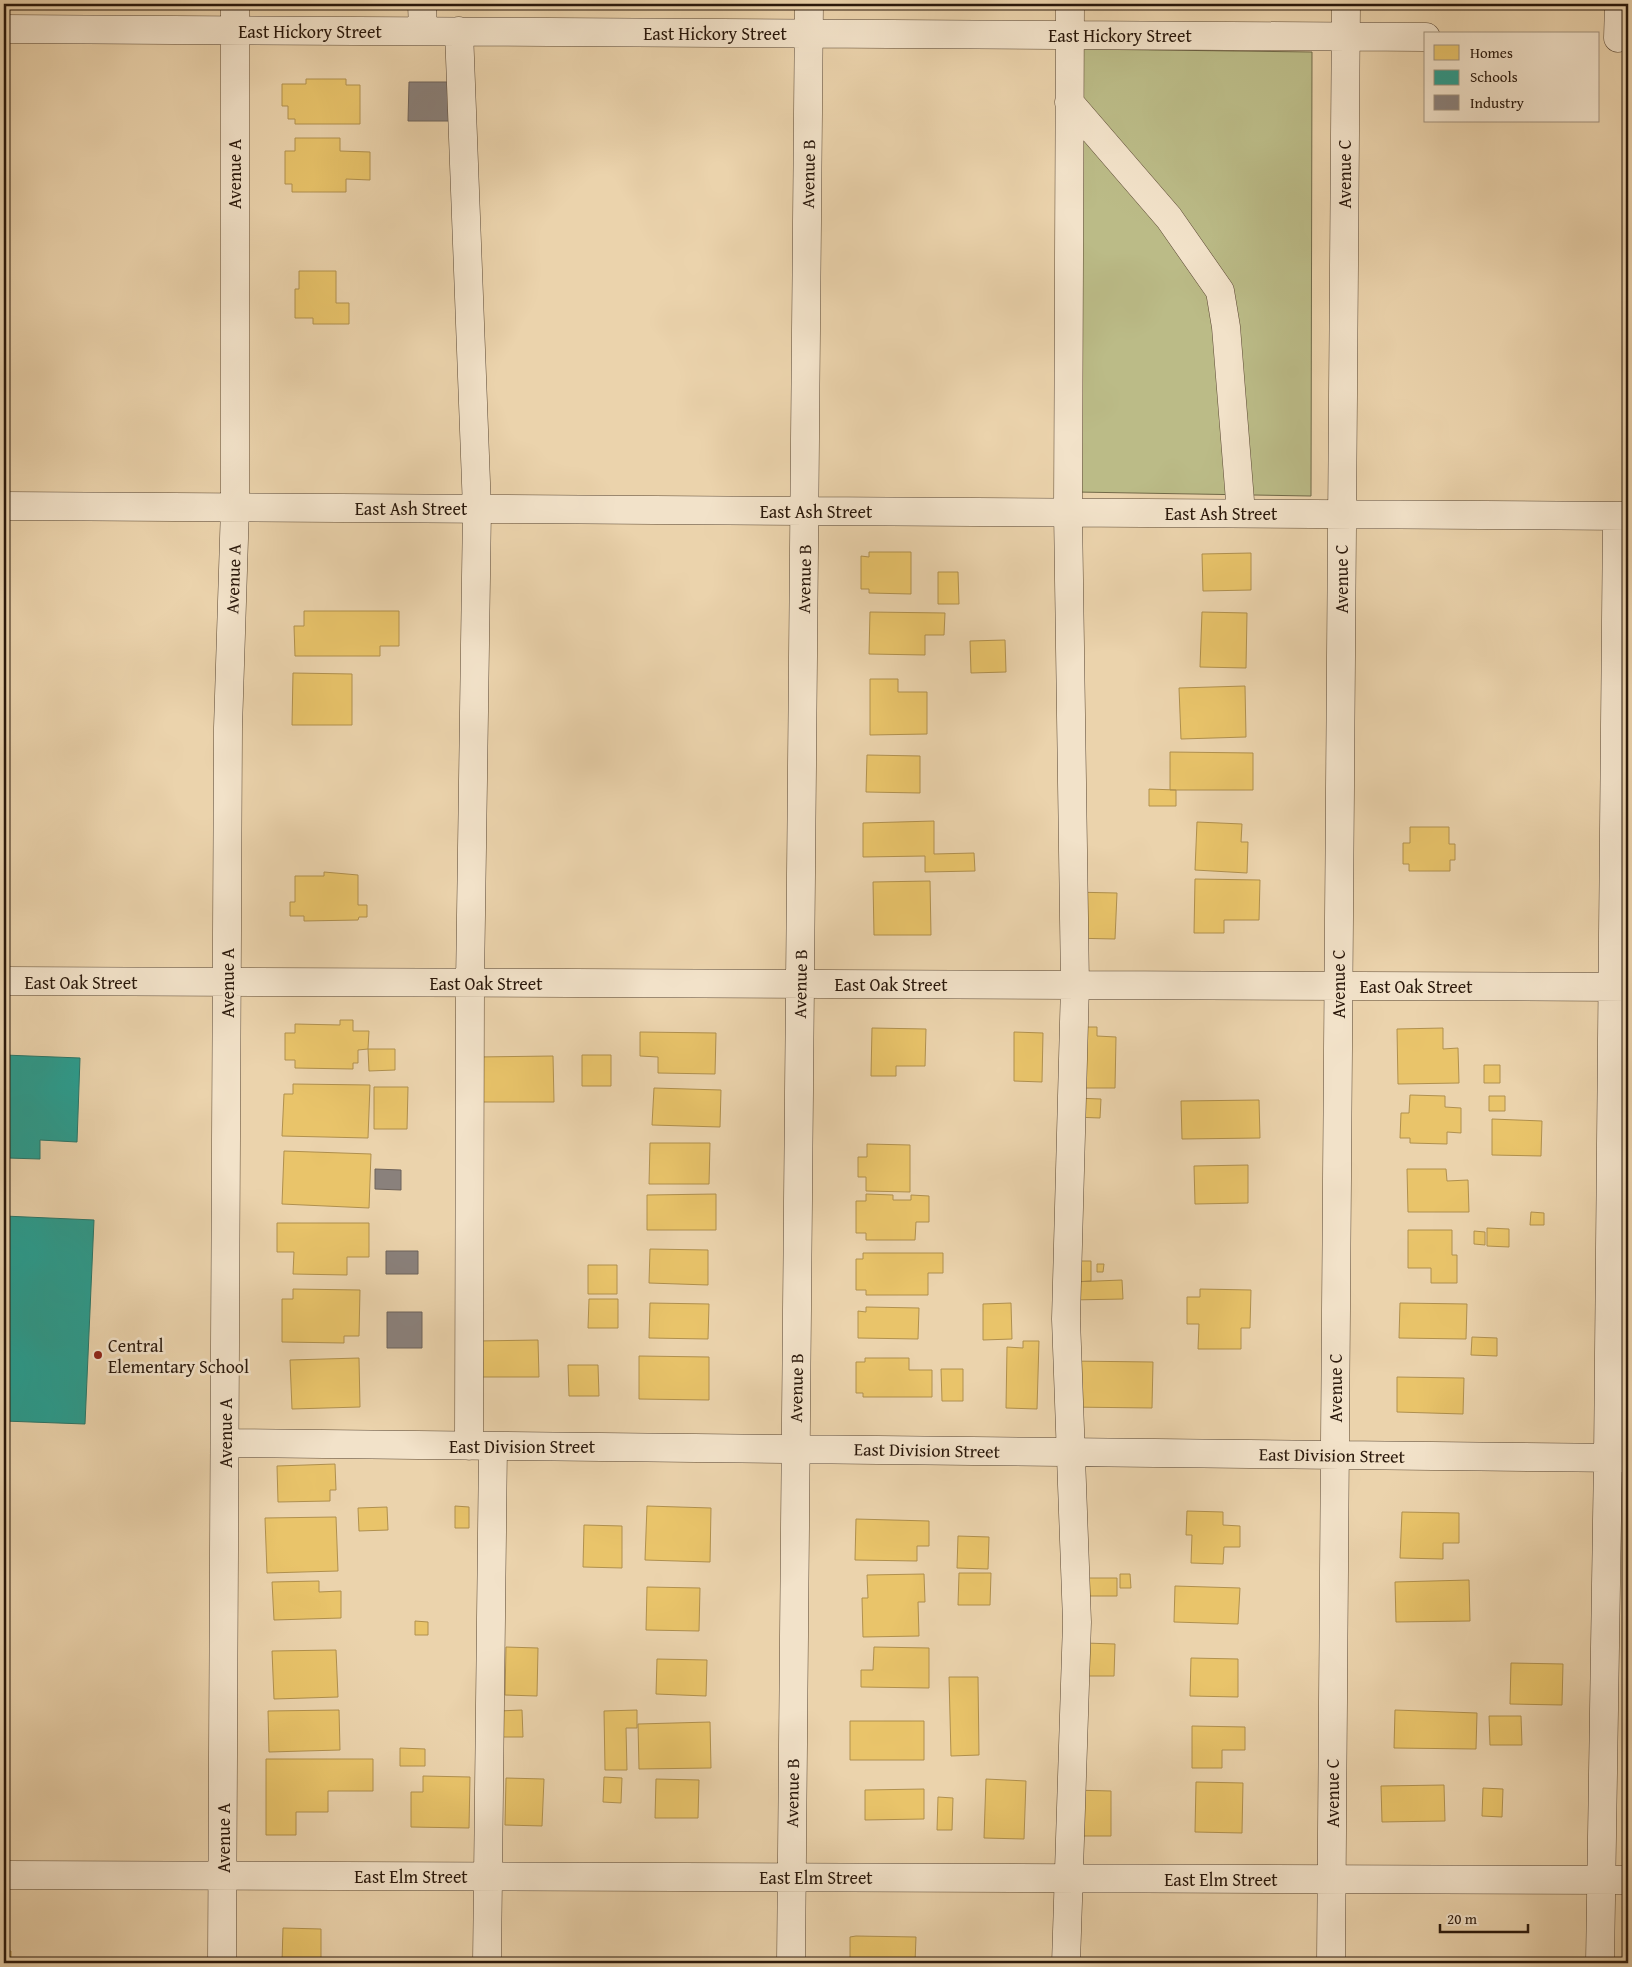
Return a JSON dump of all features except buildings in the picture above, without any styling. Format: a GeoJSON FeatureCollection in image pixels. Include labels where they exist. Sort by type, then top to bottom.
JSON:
{"type":"FeatureCollection","features":[{"type":"Feature","properties":{"kind":"street","name":"Avenue A"},"geometry":{"type":"LineString","coordinates":[[222,1963],[228,728],[235,507],[235,4]]}},
{"type":"Feature","properties":{"kind":"street"},"geometry":{"type":"LineString","coordinates":[[422,4],[422,31]]}},
{"type":"Feature","properties":{"kind":"street","name":"Avenue B"},"geometry":{"type":"LineString","coordinates":[[791,1963],[809,4]]}},
{"type":"Feature","properties":{"kind":"street"},"geometry":{"type":"LineString","coordinates":[[1066,1963],[1077,1622],[1066,1319],[1075,985],[1068,512],[1070,4]]}},
{"type":"Feature","properties":{"kind":"street","name":"Avenue C"},"geometry":{"type":"LineString","coordinates":[[1331,1963],[1346,4]]}},
{"type":"Feature","properties":{"kind":"street"},"geometry":{"type":"LineString","coordinates":[[1615,38],[1619,4]]}},
{"type":"Feature","properties":{"kind":"street","name":"East Hickory Street"},"geometry":{"type":"LineString","coordinates":[[4,29],[1424,37]]}},
{"type":"Feature","properties":{"kind":"street"},"geometry":{"type":"LineString","coordinates":[[459,31],[477,509],[470,983],[481,1446],[488,1876],[487,1963]]}},
{"type":"Feature","properties":{"kind":"street"},"geometry":{"type":"LineString","coordinates":[[1069,102],[1169,218],[1220,291],[1226,327],[1242,513]]}},
{"type":"Feature","properties":{"kind":"street","name":"East Ash Street"},"geometry":{"type":"LineString","coordinates":[[4,506],[1623,516]]}},
{"type":"Feature","properties":{"kind":"street"},"geometry":{"type":"LineString","coordinates":[[1600,1963],[1600,1880],[1618,1458],[1623,516]]}},
{"type":"Feature","properties":{"kind":"street","name":"East Oak Street"},"geometry":{"type":"LineString","coordinates":[[4,981],[1620,987]]}},
{"type":"Feature","properties":{"kind":"street","name":"East Division Street"},"geometry":{"type":"LineString","coordinates":[[225,1443],[1618,1458]]}},
{"type":"Feature","properties":{"kind":"street","name":"East Elm Street"},"geometry":{"type":"LineString","coordinates":[[4,1875],[1628,1880]]}},
{"type":"Feature","properties":{"kind":"green space"},"geometry":{"type":"Polygon","coordinates":[[[1079,49],[1312,52],[1311,496],[1076,492],[1079,49]]]}},
{"type":"Feature","properties":{"kind":"place","name":"Central Elementary School"},"geometry":{"type":"Point","coordinates":[98,1355]}}]}
